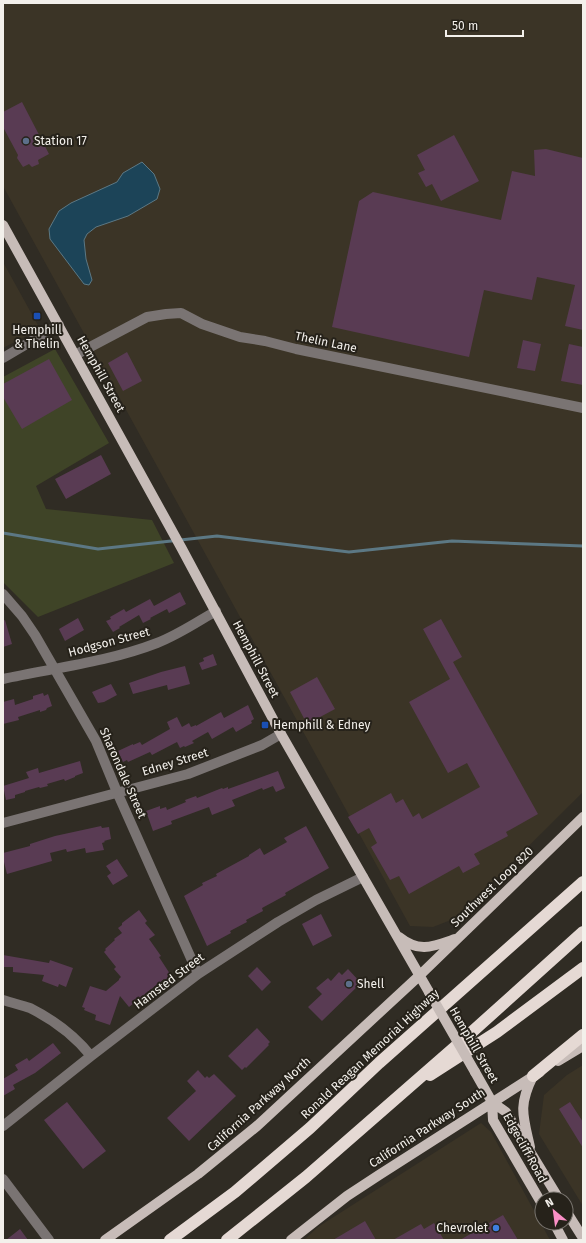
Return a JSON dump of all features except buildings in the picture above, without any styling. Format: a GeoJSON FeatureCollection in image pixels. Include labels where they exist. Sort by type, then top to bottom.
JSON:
{"type":"FeatureCollection","features":[{"type":"Feature","properties":{"kind":"highway","name":"Ronald Reagan Memorial Highway"},"geometry":{"type":"LineString","coordinates":[[170,1240],[235,1192],[310,1128],[379,1063],[583,882]]}},
{"type":"Feature","properties":{"kind":"highway"},"geometry":{"type":"LineString","coordinates":[[227,1240],[306,1177],[463,1040],[583,932]]}},
{"type":"Feature","properties":{"kind":"highway"},"geometry":{"type":"LineString","coordinates":[[401,1093],[497,1032],[583,968]]}},
{"type":"Feature","properties":{"kind":"highway"},"geometry":{"type":"LineString","coordinates":[[533,1076],[583,1035]]}},
{"type":"Feature","properties":{"kind":"main road","name":"Hemphill Street"},"geometry":{"type":"LineString","coordinates":[[3,224],[169,524],[281,734],[492,1102]]}},
{"type":"Feature","properties":{"kind":"main road","name":"Southwest Loop 820"},"geometry":{"type":"LineString","coordinates":[[419,976],[583,817]]}},
{"type":"Feature","properties":{"kind":"main road"},"geometry":{"type":"LineString","coordinates":[[396,934],[412,945],[425,948],[460,937]]}},
{"type":"Feature","properties":{"kind":"main road","name":"California Parkway North"},"geometry":{"type":"LineString","coordinates":[[105,1240],[198,1174],[235,1145],[419,976]]}},
{"type":"Feature","properties":{"kind":"main road","name":"California Parkway South"},"geometry":{"type":"LineString","coordinates":[[291,1240],[347,1196],[492,1102],[583,1046]]}},
{"type":"Feature","properties":{"kind":"main road"},"geometry":{"type":"LineString","coordinates":[[532,1157],[522,1109],[527,1088],[533,1076]]}},
{"type":"Feature","properties":{"kind":"main road","name":"Edgecliff Road"},"geometry":{"type":"LineString","coordinates":[[492,1102],[506,1112],[554,1191]]}},
{"type":"Feature","properties":{"kind":"main road","name":"Edgecliff Road"},"geometry":{"type":"LineString","coordinates":[[492,1102],[493,1120],[534,1191]]}},
{"type":"Feature","properties":{"kind":"main road"},"geometry":{"type":"LineString","coordinates":[[569,1240],[582,1236],[574,1224]]}},
{"type":"Feature","properties":{"kind":"main road"},"geometry":{"type":"LineString","coordinates":[[558,1231],[563,1240]]}},
{"type":"Feature","properties":{"kind":"street","name":"Thelin Lane"},"geometry":{"type":"LineString","coordinates":[[75,355],[147,317],[166,314],[181,314],[202,324],[240,337],[266,341],[296,349],[583,408]]}},
{"type":"Feature","properties":{"kind":"street"},"geometry":{"type":"LineString","coordinates":[[3,358],[59,325]]}},
{"type":"Feature","properties":{"kind":"street","name":"Sharondale Street"},"geometry":{"type":"LineString","coordinates":[[3,594],[22,616],[35,635],[56,669],[96,741],[117,792],[198,974]]}},
{"type":"Feature","properties":{"kind":"street","name":"Hodgson Street"},"geometry":{"type":"LineString","coordinates":[[3,680],[131,651],[157,643],[179,633],[216,611]]}},
{"type":"Feature","properties":{"kind":"street","name":"Edney Street"},"geometry":{"type":"LineString","coordinates":[[3,823],[188,774],[262,745],[281,734]]}},
{"type":"Feature","properties":{"kind":"street","name":"Hamsted Street"},"geometry":{"type":"LineString","coordinates":[[3,1126],[198,974],[278,922],[316,900],[363,877]]}},
{"type":"Feature","properties":{"kind":"street"},"geometry":{"type":"LineString","coordinates":[[3,1000],[29,1008],[51,1020],[83,1045],[91,1056]]}},
{"type":"Feature","properties":{"kind":"street"},"geometry":{"type":"LineString","coordinates":[[3,1179],[49,1240]]}},
{"type":"Feature","properties":{"kind":"shaded area"},"geometry":{"type":"Polygon","coordinates":[[[3,3],[583,3],[583,792],[456,918],[433,927],[410,926],[3,186],[3,3]]]}},
{"type":"Feature","properties":{"kind":"shaded area"},"geometry":{"type":"Polygon","coordinates":[[[3,262],[40,329],[3,348],[3,262]]]}},
{"type":"Feature","properties":{"kind":"shaded area"},"geometry":{"type":"Polygon","coordinates":[[[583,1065],[583,1206],[539,1134],[544,1095],[567,1075],[583,1065]]]}},
{"type":"Feature","properties":{"kind":"shaded area"},"geometry":{"type":"Polygon","coordinates":[[[481,1123],[491,1132],[534,1211],[534,1231],[545,1231],[550,1240],[304,1240],[318,1227],[481,1123]]]}},
{"type":"Feature","properties":{"kind":"green space"},"geometry":{"type":"Polygon","coordinates":[[[55,349],[109,443],[36,486],[46,509],[152,520],[174,563],[38,617],[3,582],[3,377],[55,349]]]}},
{"type":"Feature","properties":{"kind":"water"},"geometry":{"type":"Polygon","coordinates":[[[142,162],[154,174],[160,189],[157,199],[128,216],[96,227],[87,234],[84,240],[86,259],[92,280],[89,285],[84,284],[50,239],[49,229],[59,211],[71,203],[117,182],[123,173],[142,162]]]}},
{"type":"Feature","properties":{"kind":"waterway"},"geometry":{"type":"LineString","coordinates":[[3,533],[98,549],[217,536],[349,552],[452,541],[583,546]]}},
{"type":"Feature","properties":{"kind":"place","name":"Station 17"},"geometry":{"type":"Point","coordinates":[26,141]}},
{"type":"Feature","properties":{"kind":"place","name":"Hemphill & Thelin"},"geometry":{"type":"Point","coordinates":[37,316]}},
{"type":"Feature","properties":{"kind":"place","name":"Hemphill & Edney"},"geometry":{"type":"Point","coordinates":[265,725]}},
{"type":"Feature","properties":{"kind":"place","name":"Shell"},"geometry":{"type":"Point","coordinates":[349,984]}},
{"type":"Feature","properties":{"kind":"place","name":"Chevrolet"},"geometry":{"type":"Point","coordinates":[496,1228]}}]}
